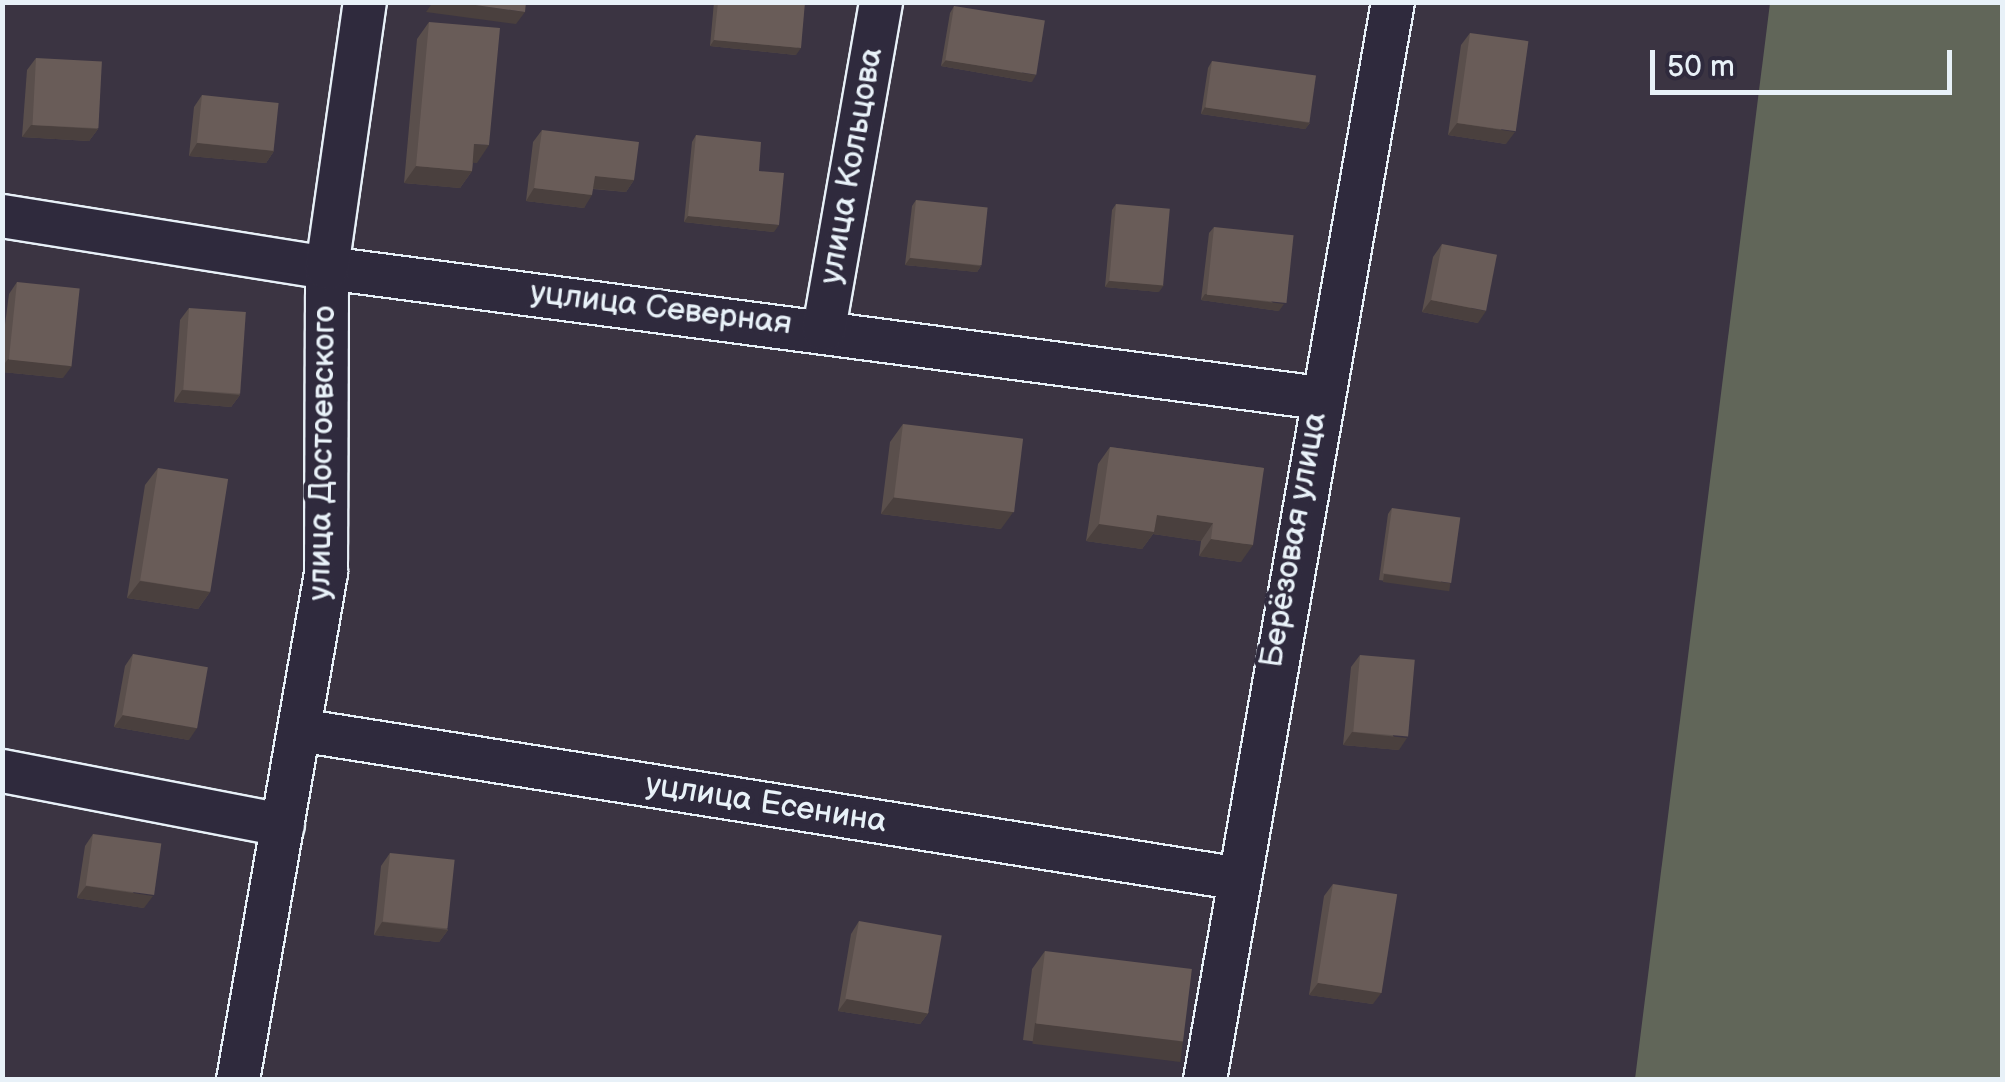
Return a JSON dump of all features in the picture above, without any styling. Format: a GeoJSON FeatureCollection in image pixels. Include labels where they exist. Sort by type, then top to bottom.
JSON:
{"type":"FeatureCollection","features":[{"type":"Feature","properties":{"kind":"street","name":"улица Достоевского"},"geometry":{"type":"LineString","coordinates":[[238,1080],[326,573],[327,268],[365,2]]}},
{"type":"Feature","properties":{"kind":"street","name":"улица Кольцова"},"geometry":{"type":"LineString","coordinates":[[824,329],[881,2]]}},
{"type":"Feature","properties":{"kind":"street","name":"Берёзовая улица"},"geometry":{"type":"LineString","coordinates":[[1205,1080],[1234,878],[1393,2]]}},
{"type":"Feature","properties":{"kind":"street","name":"уцлица Северная"},"geometry":{"type":"LineString","coordinates":[[2,216],[327,268],[824,329],[1320,398]]}},
{"type":"Feature","properties":{"kind":"street","name":"уцлица Есенина"},"geometry":{"type":"LineString","coordinates":[[299,730],[1234,878]]}},
{"type":"Feature","properties":{"kind":"street"},"geometry":{"type":"LineString","coordinates":[[2,771],[283,825]]}},
{"type":"Feature","properties":{"kind":"green space"},"geometry":{"type":"Polygon","coordinates":[[[1770,3],[2002,3],[2002,1079],[1635,1079],[1770,3]]]}},
{"type":"Feature","properties":{"kind":"building"},"geometry":{"type":"Polygon","coordinates":[[[454,2],[526,2],[525,12],[454,2]]]}},
{"type":"Feature","properties":{"kind":"building"},"geometry":{"type":"Polygon","coordinates":[[[718,2],[805,2],[801,48],[714,40],[718,2]]]}},
{"type":"Feature","properties":{"kind":"building"},"geometry":{"type":"Polygon","coordinates":[[[954,6],[1045,20],[1036,75],[945,60],[954,6]]]}},
{"type":"Feature","properties":{"kind":"building"},"geometry":{"type":"Polygon","coordinates":[[[429,22],[500,28],[489,145],[474,144],[472,171],[416,166],[429,22]]]}},
{"type":"Feature","properties":{"kind":"building"},"geometry":{"type":"Polygon","coordinates":[[[1470,33],[1528,41],[1516,131],[1457,123],[1470,33]]]}},
{"type":"Feature","properties":{"kind":"building"},"geometry":{"type":"Polygon","coordinates":[[[36,58],[102,61],[98,128],[32,125],[36,58]]]}},
{"type":"Feature","properties":{"kind":"building"},"geometry":{"type":"Polygon","coordinates":[[[1212,61],[1316,76],[1309,122],[1205,108],[1212,61]]]}},
{"type":"Feature","properties":{"kind":"building"},"geometry":{"type":"Polygon","coordinates":[[[202,95],[279,103],[274,151],[197,143],[202,95]]]}},
{"type":"Feature","properties":{"kind":"building"},"geometry":{"type":"Polygon","coordinates":[[[542,130],[639,142],[634,180],[595,176],[592,195],[534,188],[542,130]]]}},
{"type":"Feature","properties":{"kind":"building"},"geometry":{"type":"Polygon","coordinates":[[[696,135],[761,142],[759,171],[784,173],[779,225],[688,216],[696,135]]]}},
{"type":"Feature","properties":{"kind":"building"},"geometry":{"type":"Polygon","coordinates":[[[916,200],[988,208],[982,265],[910,258],[916,200]]]}},
{"type":"Feature","properties":{"kind":"building"},"geometry":{"type":"Polygon","coordinates":[[[1116,204],[1170,209],[1163,285],[1109,281],[1116,204]]]}},
{"type":"Feature","properties":{"kind":"building"},"geometry":{"type":"Polygon","coordinates":[[[1214,227],[1294,235],[1286,303],[1207,295],[1214,227]]]}},
{"type":"Feature","properties":{"kind":"building"},"geometry":{"type":"Polygon","coordinates":[[[1442,244],[1497,255],[1486,311],[1431,300],[1442,244]]]}},
{"type":"Feature","properties":{"kind":"building"},"geometry":{"type":"Polygon","coordinates":[[[17,282],[80,289],[72,366],[9,360],[17,282]]]}},
{"type":"Feature","properties":{"kind":"building"},"geometry":{"type":"Polygon","coordinates":[[[189,308],[246,312],[240,394],[183,390],[189,308]]]}},
{"type":"Feature","properties":{"kind":"building"},"geometry":{"type":"Polygon","coordinates":[[[903,424],[1023,439],[1014,512],[894,497],[903,424]]]}},
{"type":"Feature","properties":{"kind":"building"},"geometry":{"type":"Polygon","coordinates":[[[1110,447],[1264,468],[1253,545],[1211,539],[1213,523],[1157,515],[1154,532],[1099,524],[1110,447]]]}},
{"type":"Feature","properties":{"kind":"building"},"geometry":{"type":"Polygon","coordinates":[[[158,468],[228,479],[210,592],[140,581],[158,468]]]}},
{"type":"Feature","properties":{"kind":"building"},"geometry":{"type":"Polygon","coordinates":[[[1392,508],[1460,518],[1451,583],[1383,573],[1392,508]]]}},
{"type":"Feature","properties":{"kind":"building"},"geometry":{"type":"Polygon","coordinates":[[[133,654],[208,667],[197,728],[122,715],[133,654]]]}},
{"type":"Feature","properties":{"kind":"building"},"geometry":{"type":"Polygon","coordinates":[[[1360,655],[1415,660],[1408,737],[1353,732],[1360,655]]]}},
{"type":"Feature","properties":{"kind":"building"},"geometry":{"type":"Polygon","coordinates":[[[93,834],[161,844],[154,895],[86,885],[93,834]]]}},
{"type":"Feature","properties":{"kind":"building"},"geometry":{"type":"Polygon","coordinates":[[[390,853],[455,860],[447,928],[383,922],[390,853]]]}},
{"type":"Feature","properties":{"kind":"building"},"geometry":{"type":"Polygon","coordinates":[[[1333,884],[1397,894],[1382,993],[1317,983],[1333,884]]]}},
{"type":"Feature","properties":{"kind":"building"},"geometry":{"type":"Polygon","coordinates":[[[859,921],[942,936],[928,1013],[845,999],[859,921]]]}},
{"type":"Feature","properties":{"kind":"building"},"geometry":{"type":"Polygon","coordinates":[[[1045,951],[1192,969],[1183,1041],[1036,1023],[1045,951]]]}}]}
